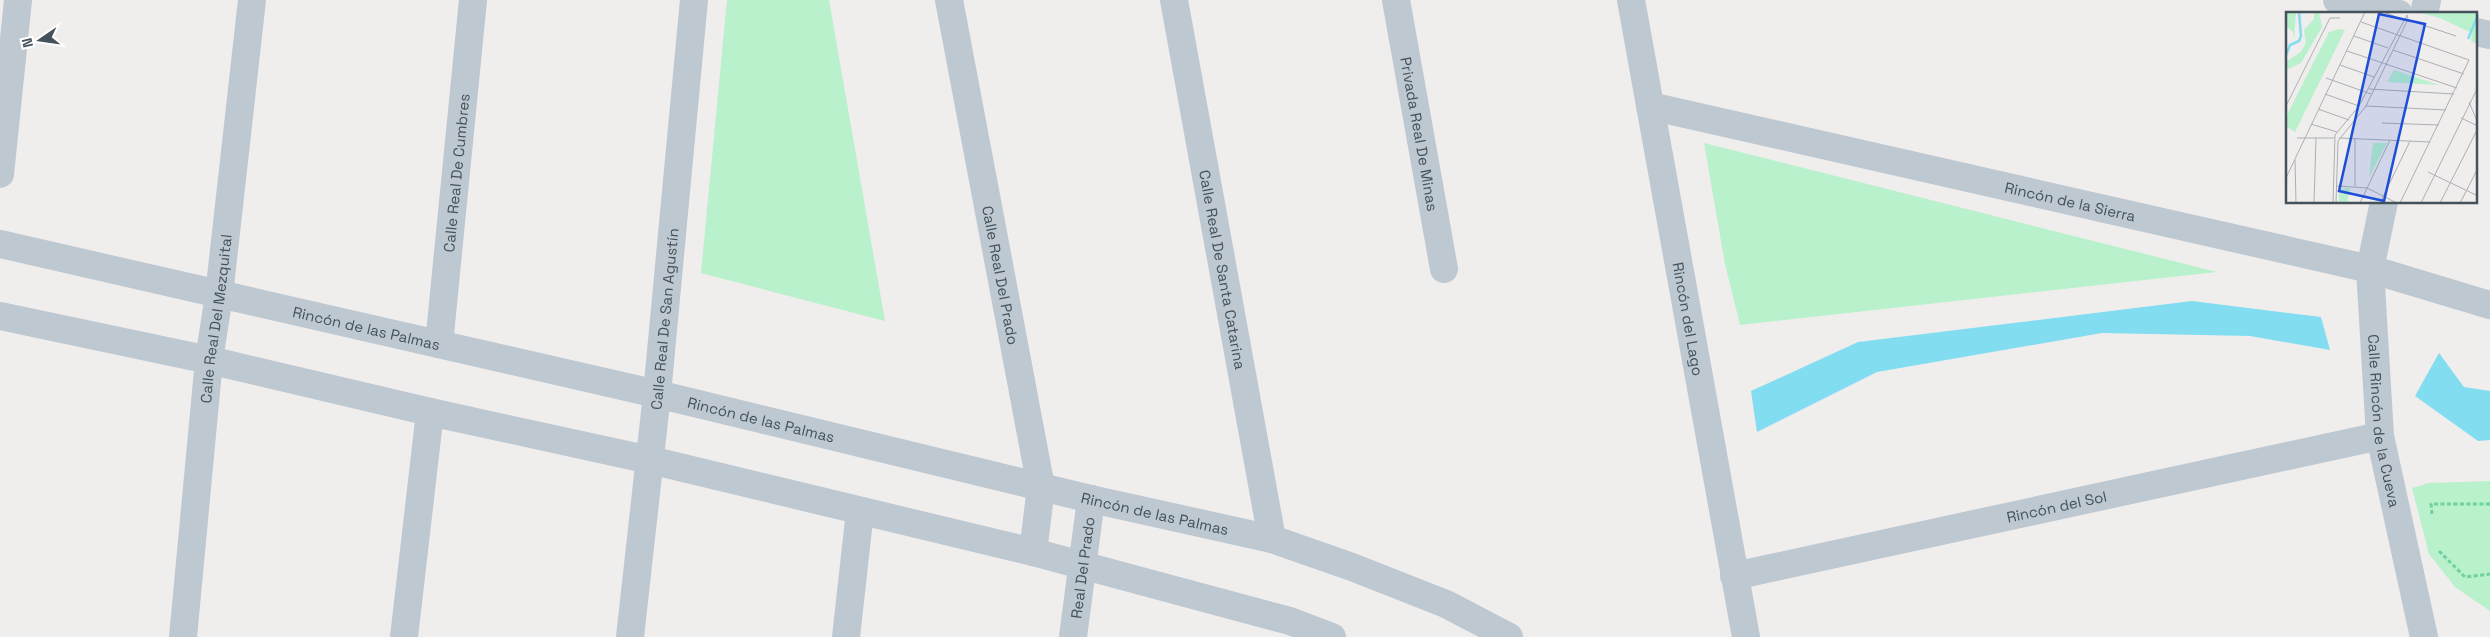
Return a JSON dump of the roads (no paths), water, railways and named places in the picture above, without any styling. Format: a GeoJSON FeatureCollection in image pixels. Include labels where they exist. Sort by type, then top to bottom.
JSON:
{"type":"FeatureCollection","features":[{"type":"Feature","properties":{"kind":"street"},"geometry":{"type":"LineString","coordinates":[[0,174],[18,0]]}},
{"type":"Feature","properties":{"kind":"street","name":"Calle Real Del Mezquital"},"geometry":{"type":"LineString","coordinates":[[183,637],[209,360],[219,295],[252,0]]}},
{"type":"Feature","properties":{"kind":"street","name":"Calle Real De Cumbres"},"geometry":{"type":"LineString","coordinates":[[439,344],[473,0]]}},
{"type":"Feature","properties":{"kind":"street","name":"Calle Real De San Agustín"},"geometry":{"type":"LineString","coordinates":[[630,637],[657,394],[694,0]]}},
{"type":"Feature","properties":{"kind":"street","name":"Calle Real Del Prado"},"geometry":{"type":"LineString","coordinates":[[949,0],[1040,486],[1033,552]]}},
{"type":"Feature","properties":{"kind":"street","name":"Calle Real De Santa Catarina"},"geometry":{"type":"LineString","coordinates":[[1174,0],[1272,539]]}},
{"type":"Feature","properties":{"kind":"street","name":"Privada Real De Minas"},"geometry":{"type":"LineString","coordinates":[[1396,0],[1444,269]]}},
{"type":"Feature","properties":{"kind":"street","name":"Rincón del Lago"},"geometry":{"type":"LineString","coordinates":[[1631,0],[1746,637]]}},
{"type":"Feature","properties":{"kind":"street"},"geometry":{"type":"LineString","coordinates":[[2337,0],[2390,12]]}},
{"type":"Feature","properties":{"kind":"street","name":"Rincón de la Sierra"},"geometry":{"type":"LineString","coordinates":[[1650,106],[2370,269],[2490,305]]}},
{"type":"Feature","properties":{"kind":"street","name":"Calle Rincón de la Cueva"},"geometry":{"type":"LineString","coordinates":[[2384,204],[2370,269],[2380,436],[2424,637]]}},
{"type":"Feature","properties":{"kind":"street","name":"Rincón de las Palmas"},"geometry":{"type":"LineString","coordinates":[[0,244],[657,394],[1091,499],[1272,539],[1352,567],[1446,604],[1508,637]]}},
{"type":"Feature","properties":{"kind":"street"},"geometry":{"type":"LineString","coordinates":[[0,316],[209,360],[430,412],[650,460],[1033,552],[1289,629],[1332,637]]}},
{"type":"Feature","properties":{"kind":"street"},"geometry":{"type":"LineString","coordinates":[[404,637],[430,412]]}},
{"type":"Feature","properties":{"kind":"street","name":"Rincón del Sol"},"geometry":{"type":"LineString","coordinates":[[1734,576],[2380,436]]}},
{"type":"Feature","properties":{"kind":"street","name":"Real Del Prado"},"geometry":{"type":"LineString","coordinates":[[1073,637],[1091,499]]}},
{"type":"Feature","properties":{"kind":"street"},"geometry":{"type":"LineString","coordinates":[[846,637],[860,511]]}},
{"type":"Feature","properties":{"kind":"water"},"geometry":{"type":"Polygon","coordinates":[[[2192,301],[2321,317],[2330,350],[2250,336],[2102,333],[1877,372],[1757,432],[1751,391],[1858,342],[2192,301]]]}},
{"type":"Feature","properties":{"kind":"water"},"geometry":{"type":"Polygon","coordinates":[[[2439,353],[2464,387],[2490,391],[2490,440],[2478,441],[2415,396],[2439,353]]]}}]}
